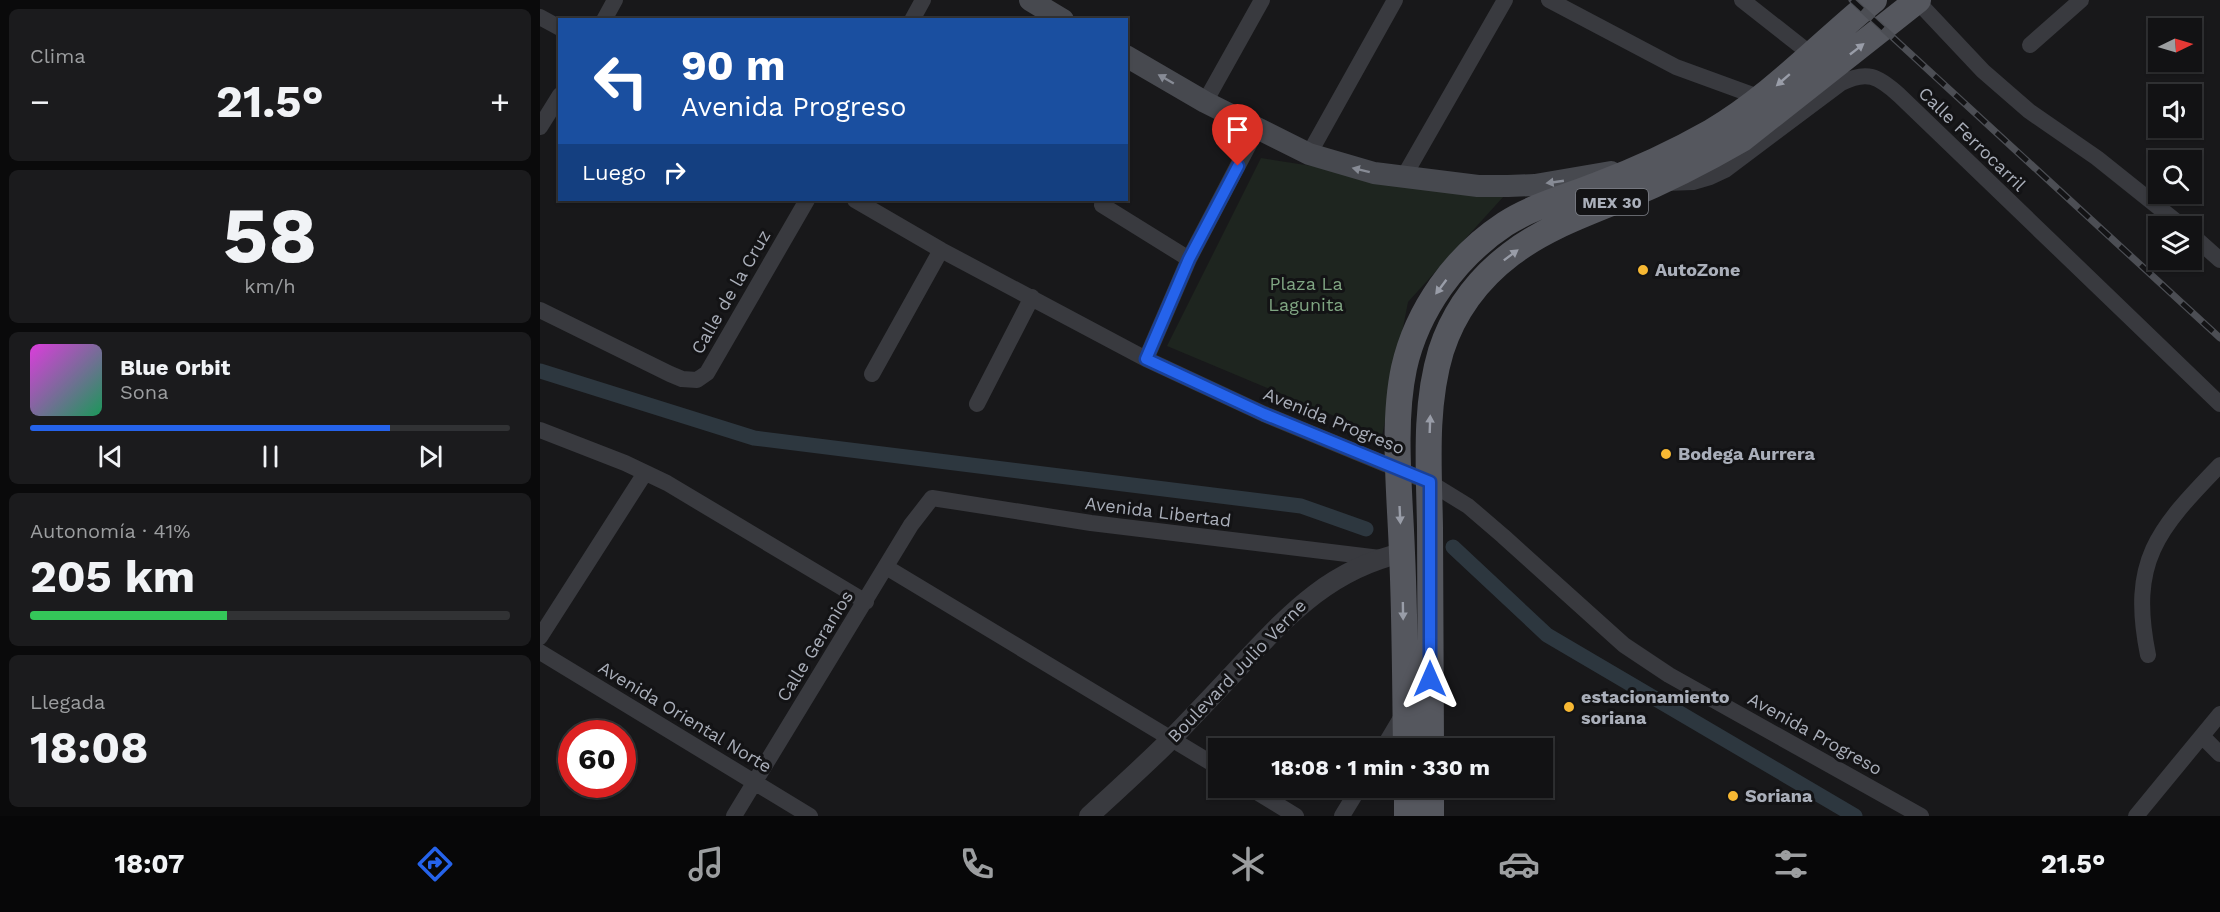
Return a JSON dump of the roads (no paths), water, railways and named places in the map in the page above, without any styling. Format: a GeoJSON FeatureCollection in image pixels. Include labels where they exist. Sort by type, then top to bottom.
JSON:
{"type":"FeatureCollection","features":[{"type":"Feature","properties":{"kind":"main road"},"geometry":{"type":"LineString","coordinates":[[1030,0],[1060,18]]}},
{"type":"Feature","properties":{"kind":"main road","name":"MEX 30"},"geometry":{"type":"LineString","coordinates":[[1431,738],[1431,395],[1448,332],[1462,305],[1488,272],[1512,253],[1544,232],[1656,172],[1761,98],[1874,0]]}},
{"type":"Feature","properties":{"kind":"main road","name":"MEX 30"},"geometry":{"type":"LineString","coordinates":[[1406,738],[1395,551],[1399,427],[1404,370],[1419,321],[1431,299],[1446,279],[1486,238],[1506,223],[1545,204],[1715,155],[1742,139],[1918,1]]}},
{"type":"Feature","properties":{"kind":"main road"},"geometry":{"type":"LineString","coordinates":[[1128,57],[1257,129],[1309,154],[1342,165],[1403,178],[1478,186],[1526,185],[1656,172]]}},
{"type":"Feature","properties":{"kind":"main road"},"geometry":{"type":"LineString","coordinates":[[1407,798],[1407,816]]}},
{"type":"Feature","properties":{"kind":"main road"},"geometry":{"type":"LineString","coordinates":[[1431,798],[1431,816]]}},
{"type":"Feature","properties":{"kind":"street"},"geometry":{"type":"LineString","coordinates":[[605,18],[615,0]]}},
{"type":"Feature","properties":{"kind":"street"},"geometry":{"type":"LineString","coordinates":[[913,18],[923,0]]}},
{"type":"Feature","properties":{"kind":"street"},"geometry":{"type":"LineString","coordinates":[[1205,102],[1262,0]]}},
{"type":"Feature","properties":{"kind":"street"},"geometry":{"type":"LineString","coordinates":[[1309,154],[1395,0]]}},
{"type":"Feature","properties":{"kind":"street"},"geometry":{"type":"LineString","coordinates":[[1403,178],[1505,0]]}},
{"type":"Feature","properties":{"kind":"street"},"geometry":{"type":"LineString","coordinates":[[1549,0],[1676,67],[1761,98]]}},
{"type":"Feature","properties":{"kind":"street"},"geometry":{"type":"LineString","coordinates":[[1742,0],[1812,55]]}},
{"type":"Feature","properties":{"kind":"street"},"geometry":{"type":"LineString","coordinates":[[2030,45],[2081,0]]}},
{"type":"Feature","properties":{"kind":"street"},"geometry":{"type":"LineString","coordinates":[[1918,1],[1983,71],[2029,111],[2097,158],[2170,216]]}},
{"type":"Feature","properties":{"kind":"street"},"geometry":{"type":"LineString","coordinates":[[540,17],[558,27]]}},
{"type":"Feature","properties":{"kind":"street","name":"Calle Ferrocarril"},"geometry":{"type":"LineString","coordinates":[[1656,172],[1693,182],[1710,177],[1749,153],[1841,83],[1863,75],[1875,77],[1899,94],[2220,404]]}},
{"type":"Feature","properties":{"kind":"street"},"geometry":{"type":"LineString","coordinates":[[540,128],[558,98]]}},
{"type":"Feature","properties":{"kind":"street"},"geometry":{"type":"LineString","coordinates":[[1146,359],[1189,259],[1257,129]]}},
{"type":"Feature","properties":{"kind":"street","name":"Calle de la Cruz"},"geometry":{"type":"LineString","coordinates":[[540,310],[670,374],[697,380],[707,373],[806,201]]}},
{"type":"Feature","properties":{"kind":"street","name":"Avenida Progreso"},"geometry":{"type":"LineString","coordinates":[[857,201],[941,250],[1146,359],[1399,478],[1430,488],[1468,506],[1624,645],[1669,675],[1921,816]]}},
{"type":"Feature","properties":{"kind":"street"},"geometry":{"type":"LineString","coordinates":[[1102,205],[1189,259]]}},
{"type":"Feature","properties":{"kind":"street"},"geometry":{"type":"LineString","coordinates":[[2202,244],[2220,260]]}},
{"type":"Feature","properties":{"kind":"street"},"geometry":{"type":"LineString","coordinates":[[872,374],[941,250]]}},
{"type":"Feature","properties":{"kind":"street"},"geometry":{"type":"LineString","coordinates":[[977,404],[1032,297]]}},
{"type":"Feature","properties":{"kind":"street"},"geometry":{"type":"LineString","coordinates":[[540,430],[645,473],[689,495],[866,602]]}},
{"type":"Feature","properties":{"kind":"street"},"geometry":{"type":"LineString","coordinates":[[2148,655],[2142,626],[2141,599],[2145,572],[2155,543],[2171,518],[2220,465]]}},
{"type":"Feature","properties":{"kind":"street"},"geometry":{"type":"LineString","coordinates":[[540,637],[645,473]]}},
{"type":"Feature","properties":{"kind":"street","name":"Calle Geranios"},"geometry":{"type":"LineString","coordinates":[[734,816],[911,525],[932,498]]}},
{"type":"Feature","properties":{"kind":"street","name":"Avenida Libertad"},"geometry":{"type":"LineString","coordinates":[[932,498],[1091,524],[1395,551]]}},
{"type":"Feature","properties":{"kind":"street","name":"Boulevard Julio Verne"},"geometry":{"type":"LineString","coordinates":[[1089,816],[1172,739],[1281,623],[1309,597],[1347,573],[1395,551]]}},
{"type":"Feature","properties":{"kind":"street"},"geometry":{"type":"LineString","coordinates":[[886,567],[1208,761]]}},
{"type":"Feature","properties":{"kind":"street","name":"Avenida Oriental Norte"},"geometry":{"type":"LineString","coordinates":[[540,652],[810,816]]}},
{"type":"Feature","properties":{"kind":"street"},"geometry":{"type":"LineString","coordinates":[[1389,738],[1405,711]]}},
{"type":"Feature","properties":{"kind":"street"},"geometry":{"type":"LineString","coordinates":[[2136,816],[2220,714]]}},
{"type":"Feature","properties":{"kind":"street"},"geometry":{"type":"LineString","coordinates":[[2202,736],[2220,754]]}},
{"type":"Feature","properties":{"kind":"street"},"geometry":{"type":"LineString","coordinates":[[1267,798],[1296,816]]}},
{"type":"Feature","properties":{"kind":"street"},"geometry":{"type":"LineString","coordinates":[[1342,816],[1353,798]]}},
{"type":"Feature","properties":{"kind":"waterway"},"geometry":{"type":"LineString","coordinates":[[540,371],[754,438],[1301,506],[1366,529]]}},
{"type":"Feature","properties":{"kind":"waterway"},"geometry":{"type":"LineString","coordinates":[[1453,547],[1547,635],[1855,816]]}},
{"type":"Feature","properties":{"kind":"railway"},"geometry":{"type":"LineString","coordinates":[[1852,0],[2220,338]]}},
{"type":"Feature","properties":{"kind":"place","name":"AutoZone"},"geometry":{"type":"Point","coordinates":[1643,270]}},
{"type":"Feature","properties":{"kind":"place","name":"Bodega Aurrera"},"geometry":{"type":"Point","coordinates":[1666,454]}},
{"type":"Feature","properties":{"kind":"place","name":"estacionamiento soriana"},"geometry":{"type":"Point","coordinates":[1569,707]}},
{"type":"Feature","properties":{"kind":"place","name":"Soriana"},"geometry":{"type":"Point","coordinates":[1733,796]}},
{"type":"Feature","properties":{"kind":"park label","name":"Plaza La Lagunita"},"geometry":{"type":"Point","coordinates":[1306,294]}}]}
